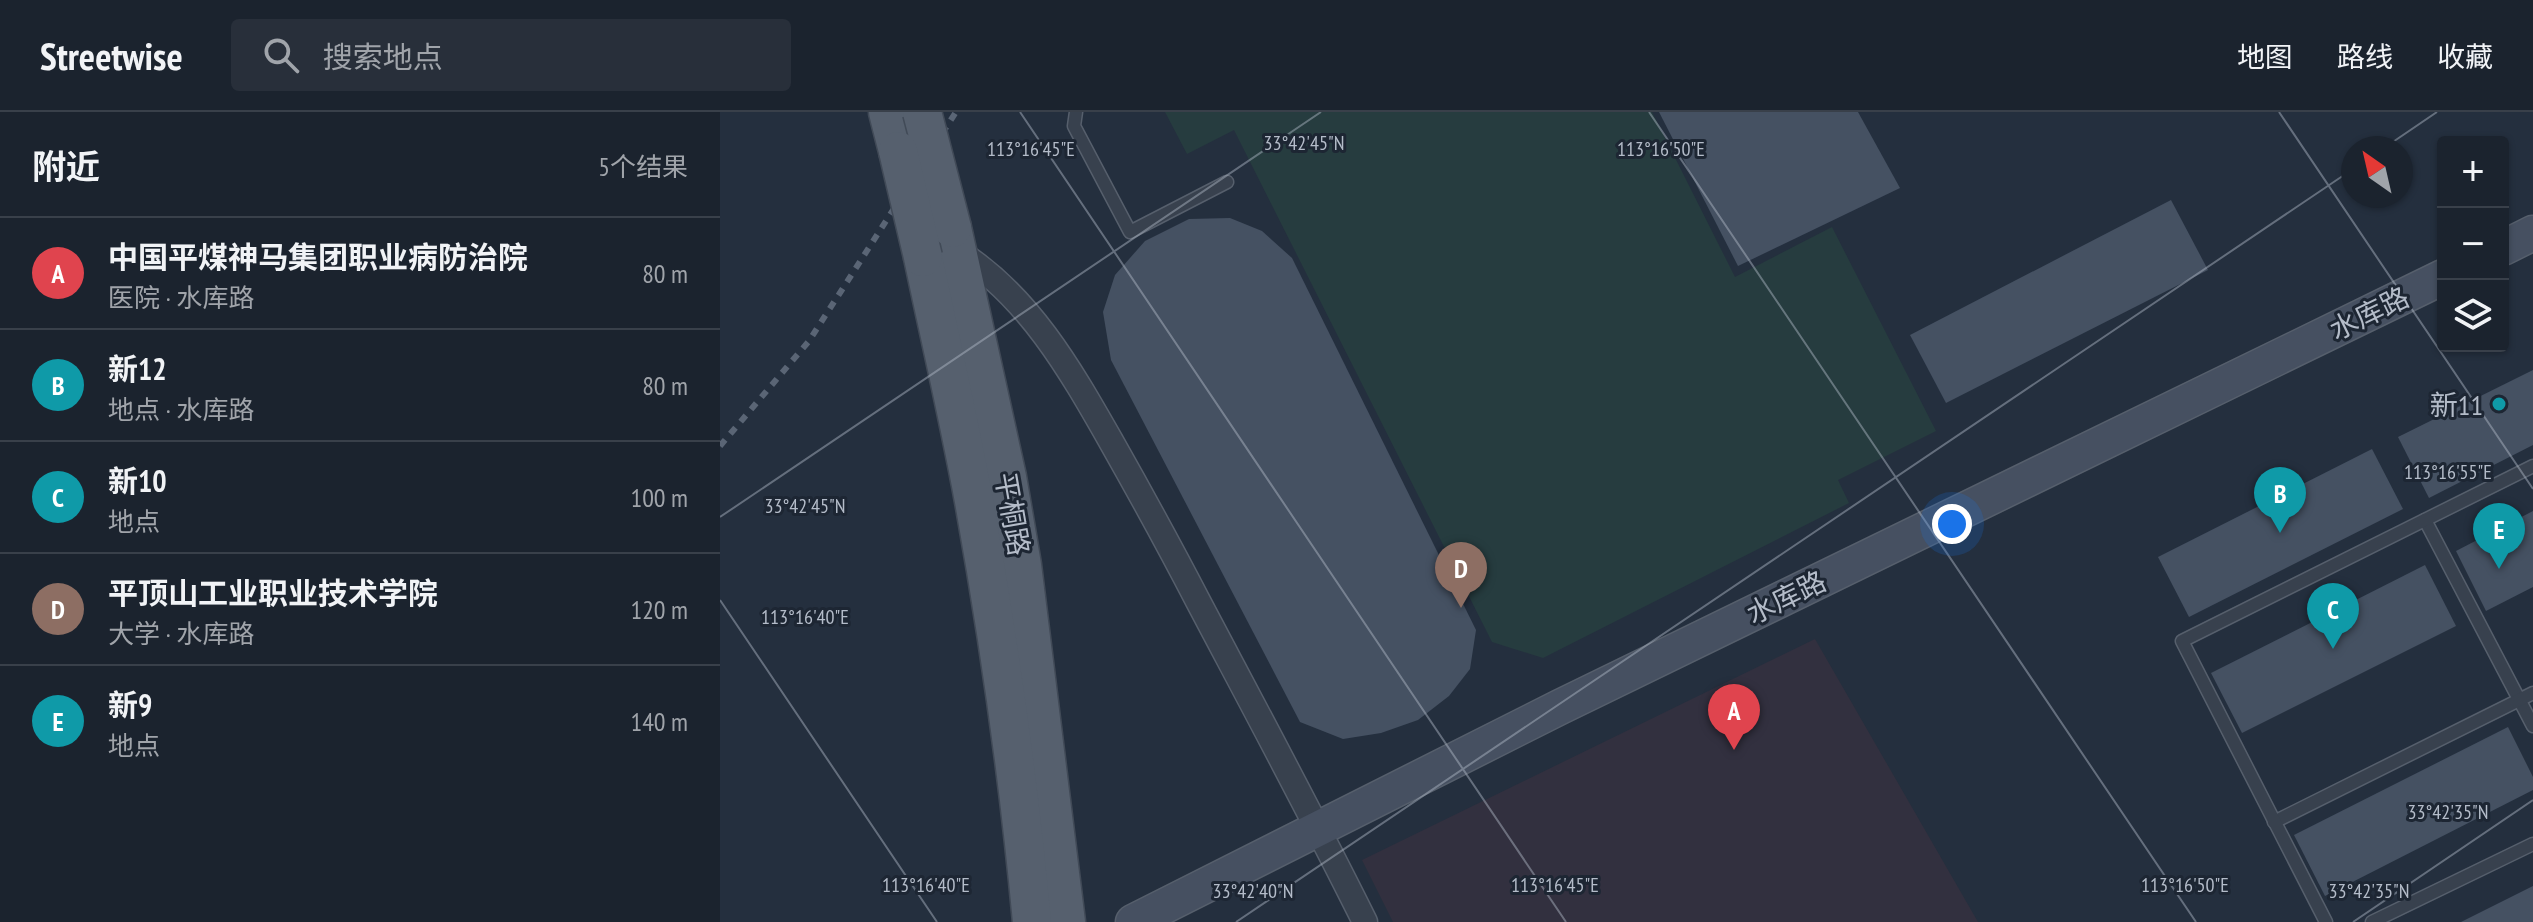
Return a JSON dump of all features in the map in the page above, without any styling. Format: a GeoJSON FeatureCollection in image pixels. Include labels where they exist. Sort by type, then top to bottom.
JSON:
{"type":"FeatureCollection","features":[{"type":"Feature","properties":{"kind":"main road","name":"平桐路"},"geometry":{"type":"LineString","coordinates":[[888,112],[898,151],[944,245]]}},
{"type":"Feature","properties":{"kind":"main road","name":"平桐路"},"geometry":{"type":"LineString","coordinates":[[922,112],[944,245],[973,498],[1020,810],[1048,911]]}},
{"type":"Feature","properties":{"kind":"street"},"geometry":{"type":"LineString","coordinates":[[2509,245],[2533,233]]}},
{"type":"Feature","properties":{"kind":"street"},"geometry":{"type":"LineString","coordinates":[[944,245],[982,267],[1010,292],[1049,340],[1077,382],[1149,508],[1365,922]]}},
{"type":"Feature","properties":{"kind":"street","name":"水库路"},"geometry":{"type":"LineString","coordinates":[[1133,922],[1560,707],[2437,280]]}},
{"type":"Feature","properties":{"kind":"lane"},"geometry":{"type":"LineString","coordinates":[[1076,112],[1074,126],[1130,232],[1227,182]]}},
{"type":"Feature","properties":{"kind":"lane"},"geometry":{"type":"LineString","coordinates":[[2326,922],[2182,641],[2533,466]]}},
{"type":"Feature","properties":{"kind":"lane"},"geometry":{"type":"LineString","coordinates":[[2425,520],[2533,726]]}},
{"type":"Feature","properties":{"kind":"lane"},"geometry":{"type":"LineString","coordinates":[[2274,822],[2533,693]]}},
{"type":"Feature","properties":{"kind":"lane"},"geometry":{"type":"LineString","coordinates":[[2372,922],[2533,844]]}},
{"type":"Feature","properties":{"kind":"shaded area"},"geometry":{"type":"Polygon","coordinates":[[[1815,639],[1978,922],[1393,922],[1362,860],[1815,639]]]}},
{"type":"Feature","properties":{"kind":"green space"},"geometry":{"type":"Polygon","coordinates":[[[1165,112],[1652,112],[1735,277],[1832,227],[1936,431],[1838,480],[1849,503],[1543,658],[1492,642],[1234,130],[1187,154],[1165,112]]]}},
{"type":"Feature","properties":{"kind":"building"},"geometry":{"type":"Polygon","coordinates":[[[1659,112],[1858,112],[1900,188],[1738,266],[1659,112]]]}},
{"type":"Feature","properties":{"kind":"building"},"geometry":{"type":"Polygon","coordinates":[[[2171,200],[2208,270],[1946,403],[1910,335],[2171,200]]]}},
{"type":"Feature","properties":{"kind":"building"},"geometry":{"type":"Polygon","coordinates":[[[1230,218],[1262,231],[1292,258],[1476,630],[1470,669],[1449,696],[1418,720],[1381,733],[1343,739],[1300,722],[1111,360],[1103,312],[1115,275],[1145,241],[1189,219],[1230,218]]]}},
{"type":"Feature","properties":{"kind":"building","name":"新11"},"geometry":{"type":"Polygon","coordinates":[[[2533,370],[2533,445],[2429,498],[2398,437],[2533,370]]]}},
{"type":"Feature","properties":{"kind":"building"},"geometry":{"type":"Polygon","coordinates":[[[2372,449],[2403,509],[2189,617],[2158,557],[2372,449]]]}},
{"type":"Feature","properties":{"kind":"building"},"geometry":{"type":"Polygon","coordinates":[[[2533,511],[2533,587],[2486,611],[2456,551],[2533,511]]]}},
{"type":"Feature","properties":{"kind":"building"},"geometry":{"type":"Polygon","coordinates":[[[2425,565],[2456,626],[2242,733],[2211,673],[2425,565]]]}},
{"type":"Feature","properties":{"kind":"building"},"geometry":{"type":"Polygon","coordinates":[[[2508,727],[2533,777],[2533,790],[2325,896],[2294,835],[2508,727]]]}},
{"type":"Feature","properties":{"kind":"building"},"geometry":{"type":"Polygon","coordinates":[[[2533,886],[2533,922],[2461,922],[2533,886]]]}},
{"type":"Feature","properties":{"kind":"railway"},"geometry":{"type":"LineString","coordinates":[[720,446],[809,341],[956,112]]}},
{"type":"Feature","properties":{"kind":"place","name":"新11"},"geometry":{"type":"Point","coordinates":[2499,404]}},
{"type":"Feature","properties":{"kind":"place","name":"新12"},"geometry":{"type":"Point","coordinates":[2280,533]}},
{"type":"Feature","properties":{"kind":"place","name":"新9"},"geometry":{"type":"Point","coordinates":[2499,569]}},
{"type":"Feature","properties":{"kind":"place","name":"平顶山工业职业技术学院"},"geometry":{"type":"Point","coordinates":[1461,608]}},
{"type":"Feature","properties":{"kind":"place","name":"新10"},"geometry":{"type":"Point","coordinates":[2333,649]}},
{"type":"Feature","properties":{"kind":"place","name":"中国平煤神马集团职业病防治院"},"geometry":{"type":"Point","coordinates":[1734,750]}}]}
